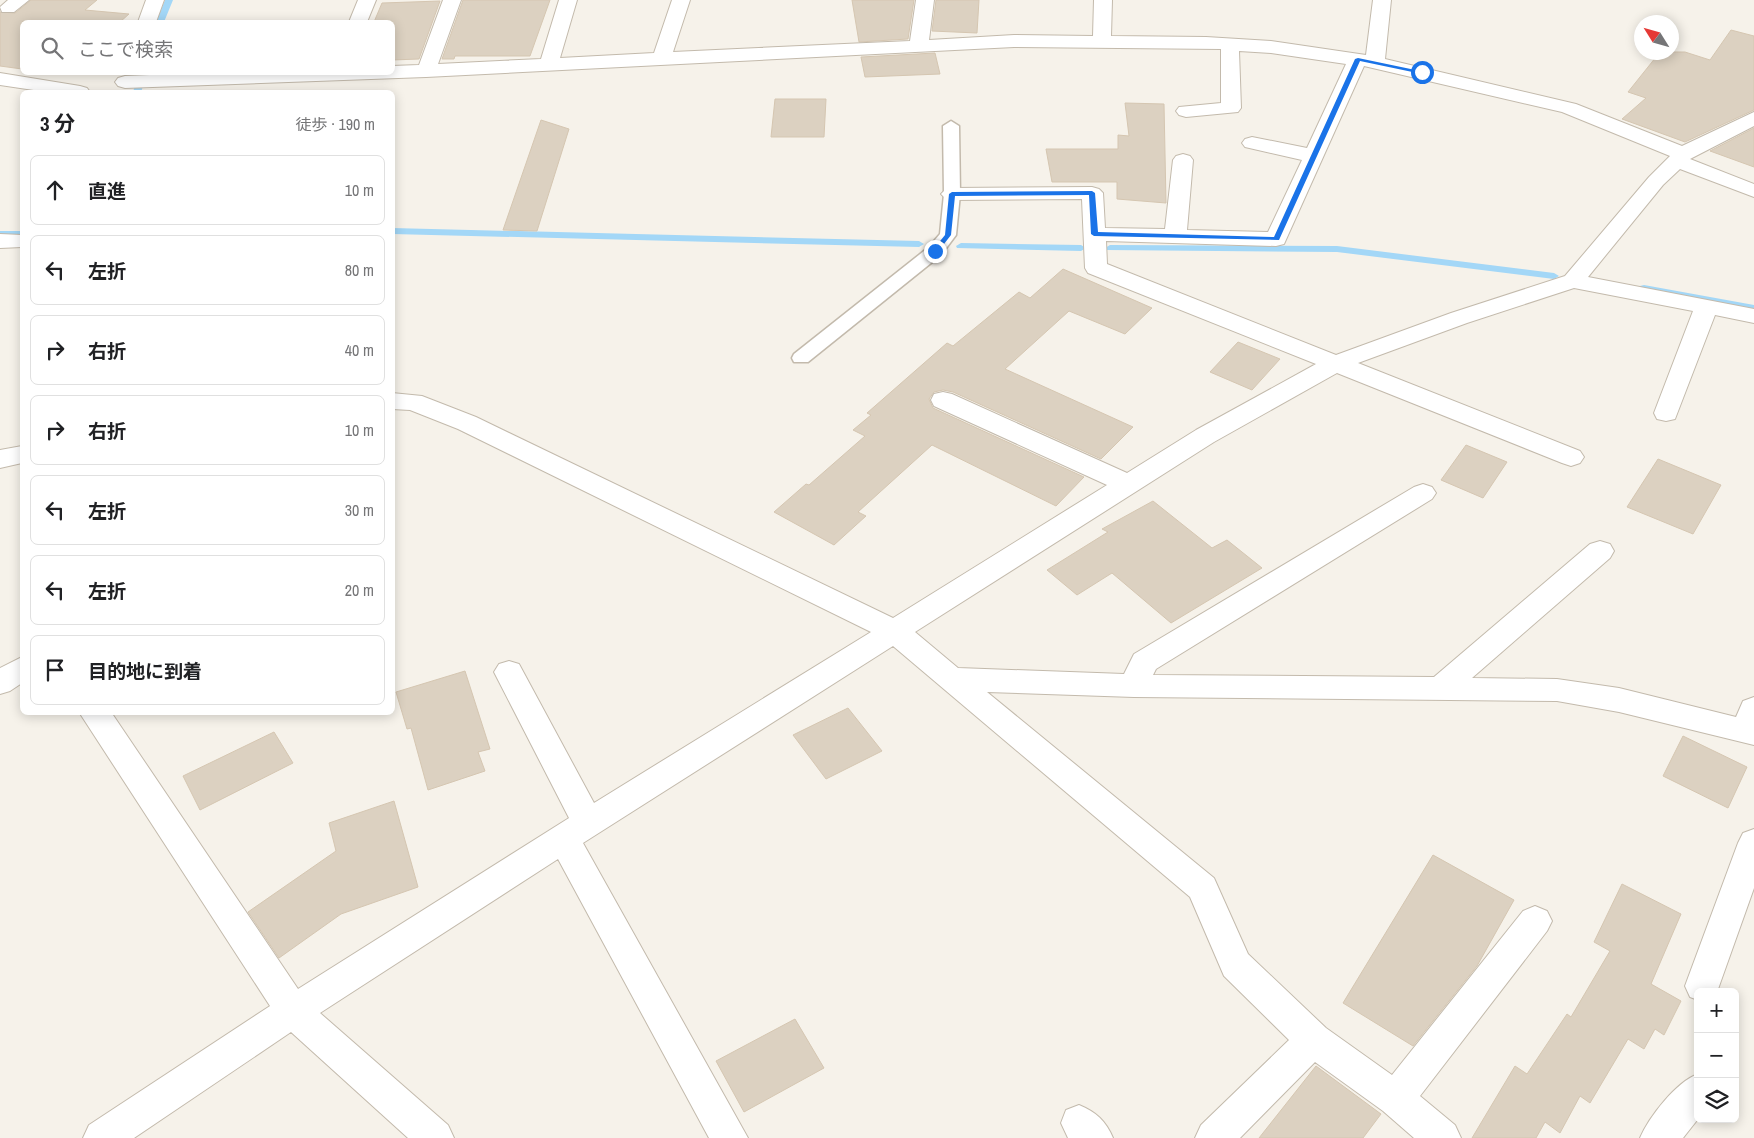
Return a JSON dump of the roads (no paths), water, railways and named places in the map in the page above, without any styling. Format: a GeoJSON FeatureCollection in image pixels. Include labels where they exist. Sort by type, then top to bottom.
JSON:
{"type":"FeatureCollection","features":[{"type":"Feature","properties":{"kind":"street"},"geometry":{"type":"LineString","coordinates":[[148,20],[155,0]]}},
{"type":"Feature","properties":{"kind":"street"},"geometry":{"type":"LineString","coordinates":[[359,20],[367,0]]}},
{"type":"Feature","properties":{"kind":"street"},"geometry":{"type":"LineString","coordinates":[[426,71],[452,0]]}},
{"type":"Feature","properties":{"kind":"street"},"geometry":{"type":"LineString","coordinates":[[549,65],[568,0]]}},
{"type":"Feature","properties":{"kind":"street"},"geometry":{"type":"LineString","coordinates":[[661,59],[681,0]]}},
{"type":"Feature","properties":{"kind":"street"},"geometry":{"type":"LineString","coordinates":[[919,45],[925,0]]}},
{"type":"Feature","properties":{"kind":"street"},"geometry":{"type":"LineString","coordinates":[[1102,42],[1104,0]]}},
{"type":"Feature","properties":{"kind":"street"},"geometry":{"type":"LineString","coordinates":[[1094,234],[1276,239],[1314,156],[1366,60],[1382,0]]}},
{"type":"Feature","properties":{"kind":"street"},"geometry":{"type":"LineString","coordinates":[[395,72],[1014,41],[1271,47],[1366,60],[1569,108],[1754,192]]}},
{"type":"Feature","properties":{"kind":"street"},"geometry":{"type":"LineString","coordinates":[[1186,110],[1231,108],[1230,45]]}},
{"type":"Feature","properties":{"kind":"street"},"geometry":{"type":"LineString","coordinates":[[125,82],[288,75]]}},
{"type":"Feature","properties":{"kind":"street"},"geometry":{"type":"LineString","coordinates":[[0,79],[68,90]]}},
{"type":"Feature","properties":{"kind":"street"},"geometry":{"type":"LineString","coordinates":[[1573,281],[1656,181],[1680,158],[1754,118]]}},
{"type":"Feature","properties":{"kind":"street"},"geometry":{"type":"LineString","coordinates":[[1252,143],[1314,156]]}},
{"type":"Feature","properties":{"kind":"street"},"geometry":{"type":"LineString","coordinates":[[1175,236],[1182,160]]}},
{"type":"Feature","properties":{"kind":"street"},"geometry":{"type":"LineString","coordinates":[[952,194],[1092,193],[1096,268],[1571,457]]}},
{"type":"Feature","properties":{"kind":"street"},"geometry":{"type":"LineString","coordinates":[[0,241],[20,241]]}},
{"type":"Feature","properties":{"kind":"street"},"geometry":{"type":"LineString","coordinates":[[102,1138],[293,1011],[893,630],[1205,436],[1336,363],[1459,318],[1573,281],[1754,316]]}},
{"type":"Feature","properties":{"kind":"street"},"geometry":{"type":"LineString","coordinates":[[1666,413],[1706,308]]}},
{"type":"Feature","properties":{"kind":"street"},"geometry":{"type":"LineString","coordinates":[[943,400],[1128,484]]}},
{"type":"Feature","properties":{"kind":"street"},"geometry":{"type":"LineString","coordinates":[[395,402],[413,402],[468,423],[893,630],[1202,888],[1236,965],[1313,1040],[1396,1100],[1442,1138]]}},
{"type":"Feature","properties":{"kind":"street"},"geometry":{"type":"LineString","coordinates":[[0,459],[20,455]]}},
{"type":"Feature","properties":{"kind":"street"},"geometry":{"type":"LineString","coordinates":[[1134,686],[1144,662],[1423,493]]}},
{"type":"Feature","properties":{"kind":"street"},"geometry":{"type":"LineString","coordinates":[[1441,688],[1600,551]]}},
{"type":"Feature","properties":{"kind":"street"},"geometry":{"type":"LineString","coordinates":[[0,683],[20,669]]}},
{"type":"Feature","properties":{"kind":"street"},"geometry":{"type":"LineString","coordinates":[[509,672],[576,831],[729,1138]]}},
{"type":"Feature","properties":{"kind":"street"},"geometry":{"type":"LineString","coordinates":[[952,679],[1134,686],[1557,690],[1751,725]]}},
{"type":"Feature","properties":{"kind":"street"},"geometry":{"type":"LineString","coordinates":[[96,715],[293,1011],[435,1138]]}},
{"type":"Feature","properties":{"kind":"street"},"geometry":{"type":"LineString","coordinates":[[1702,986],[1754,843]]}},
{"type":"Feature","properties":{"kind":"street"},"geometry":{"type":"LineString","coordinates":[[1396,1100],[1535,921]]}},
{"type":"Feature","properties":{"kind":"street"},"geometry":{"type":"LineString","coordinates":[[1214,1138],[1313,1040]]}},
{"type":"Feature","properties":{"kind":"street"},"geometry":{"type":"LineString","coordinates":[[1660,1138],[1694,1096]]}},
{"type":"Feature","properties":{"kind":"lane"},"geometry":{"type":"LineString","coordinates":[[801,358],[935,251],[948,235],[952,194],[951,126]]}},
{"type":"Feature","properties":{"kind":"waterway"},"geometry":{"type":"LineString","coordinates":[[161,20],[169,0]]}},
{"type":"Feature","properties":{"kind":"waterway"},"geometry":{"type":"LineString","coordinates":[[138,90],[143,75]]}},
{"type":"Feature","properties":{"kind":"waterway"},"geometry":{"type":"LineString","coordinates":[[395,231],[919,244]]}},
{"type":"Feature","properties":{"kind":"waterway"},"geometry":{"type":"LineString","coordinates":[[0,234],[20,234]]}},
{"type":"Feature","properties":{"kind":"waterway"},"geometry":{"type":"LineString","coordinates":[[961,246],[1081,248]]}},
{"type":"Feature","properties":{"kind":"waterway"},"geometry":{"type":"LineString","coordinates":[[1110,248],[1337,249],[1554,276]]}},
{"type":"Feature","properties":{"kind":"waterway"},"geometry":{"type":"LineString","coordinates":[[1644,288],[1754,308]]}}]}
